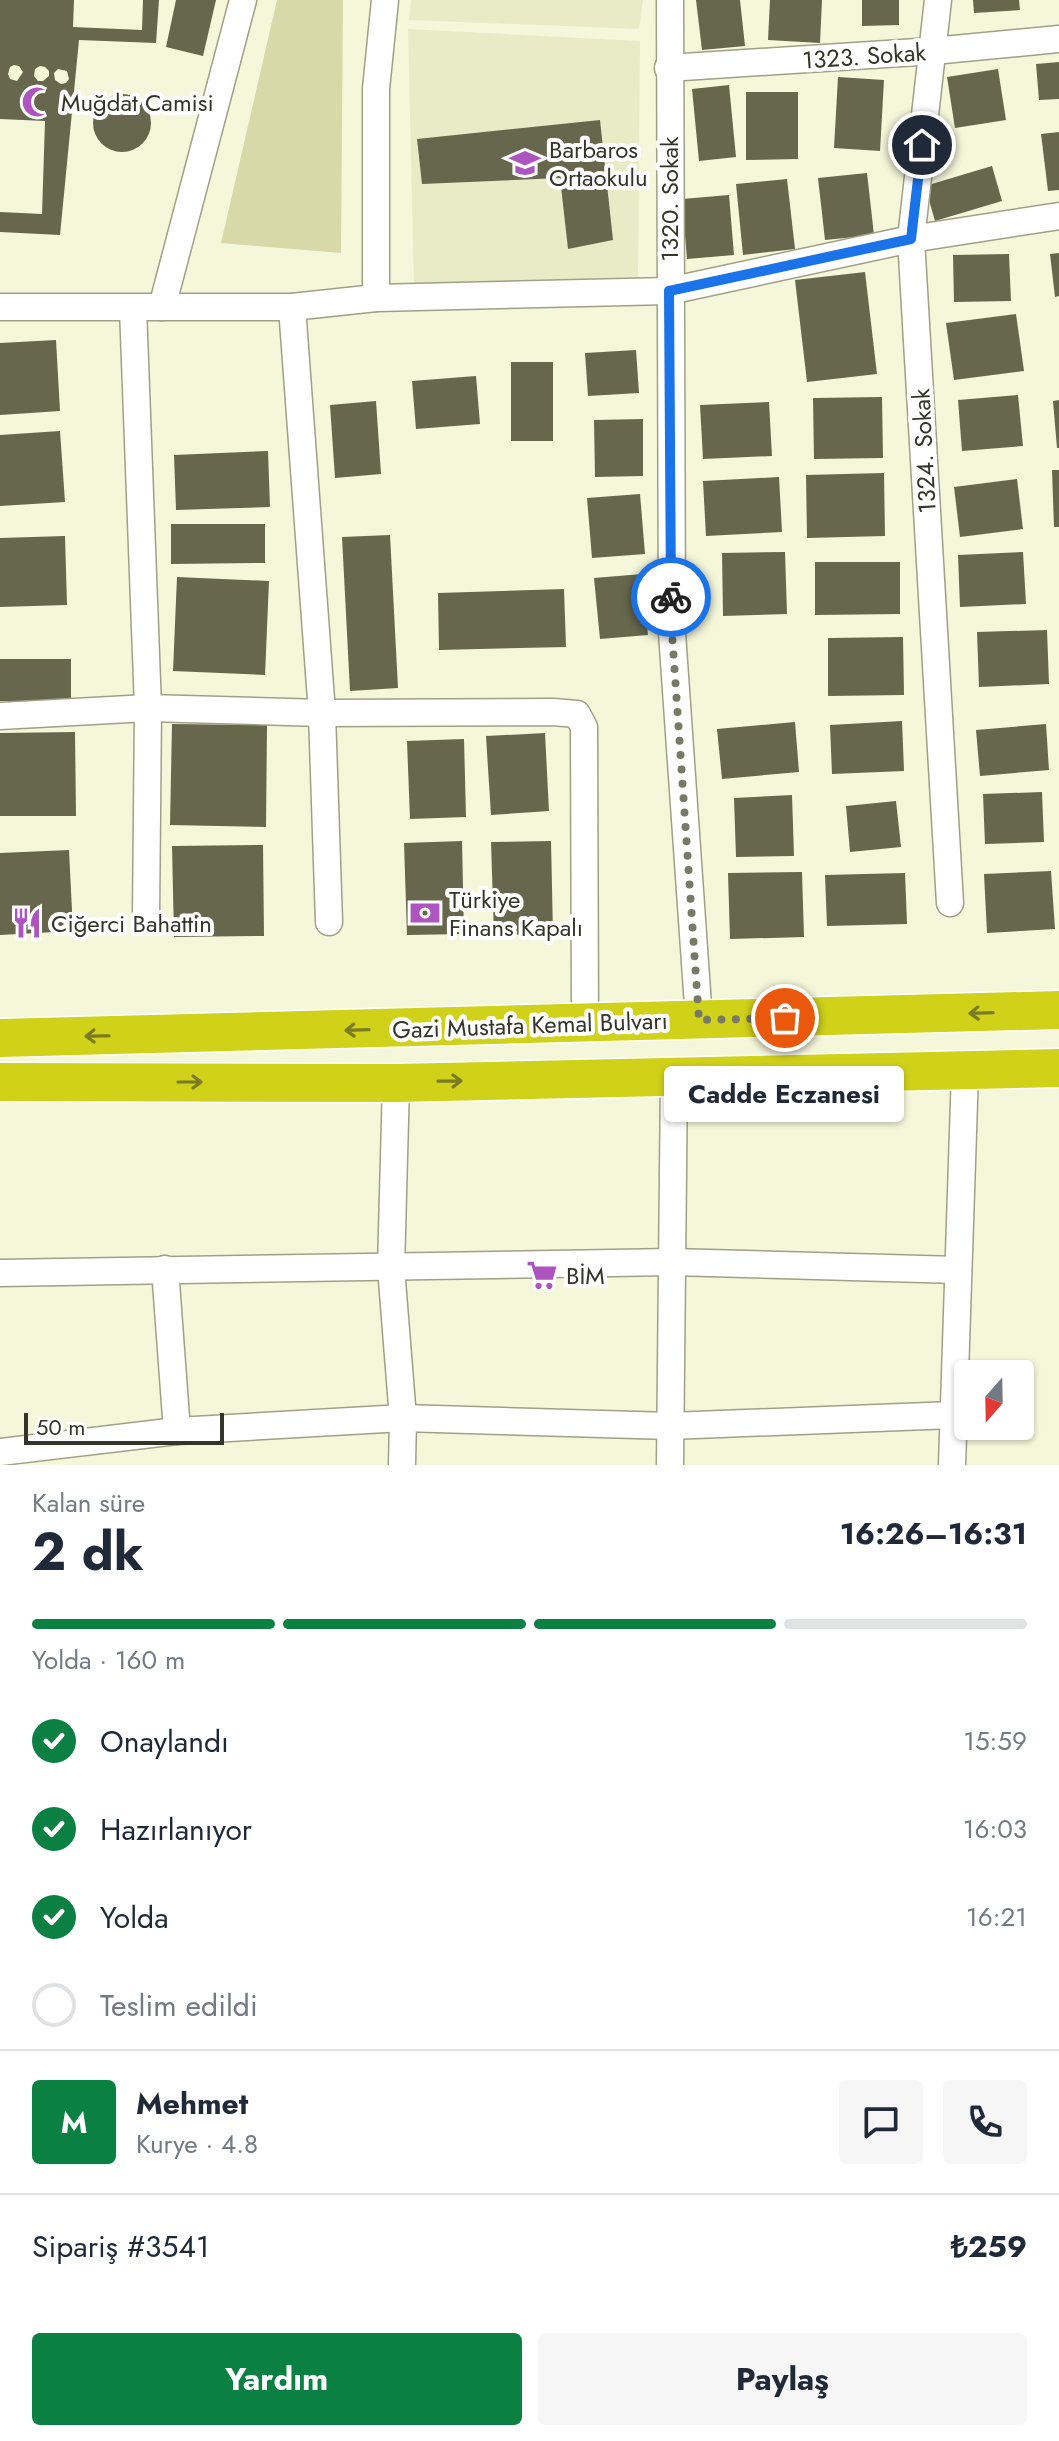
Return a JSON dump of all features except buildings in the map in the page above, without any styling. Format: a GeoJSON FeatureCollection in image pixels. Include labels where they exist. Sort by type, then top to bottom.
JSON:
{"type":"FeatureCollection","features":[{"type":"Feature","properties":{"kind":"highway","name":"Gazi Mustafa Kemal Bulvarı"},"geometry":{"type":"LineString","coordinates":[[0,1038],[1059,1010]]}},
{"type":"Feature","properties":{"kind":"highway"},"geometry":{"type":"LineString","coordinates":[[0,1082],[396,1083],[1059,1068]]}},
{"type":"Feature","properties":{"kind":"street"},"geometry":{"type":"LineString","coordinates":[[162,307],[243,0]]}},
{"type":"Feature","properties":{"kind":"street"},"geometry":{"type":"LineString","coordinates":[[376,298],[376,89],[385,0]]}},
{"type":"Feature","properties":{"kind":"street","name":"1320. Sokak"},"geometry":{"type":"LineString","coordinates":[[670,0],[672,633],[699,1020]]}},
{"type":"Feature","properties":{"kind":"street","name":"1324. Sokak"},"geometry":{"type":"LineString","coordinates":[[938,0],[911,239],[950,903]]}},
{"type":"Feature","properties":{"kind":"street","name":"1323. Sokak"},"geometry":{"type":"LineString","coordinates":[[668,68],[933,51],[1059,39]]}},
{"type":"Feature","properties":{"kind":"street"},"geometry":{"type":"LineString","coordinates":[[0,307],[292,307],[376,298],[669,291],[911,239],[1059,216]]}},
{"type":"Feature","properties":{"kind":"street"},"geometry":{"type":"LineString","coordinates":[[292,307],[322,713],[329,922]]}},
{"type":"Feature","properties":{"kind":"street"},"geometry":{"type":"LineString","coordinates":[[133,308],[148,708],[146,916]]}},
{"type":"Feature","properties":{"kind":"street"},"geometry":{"type":"LineString","coordinates":[[0,716],[148,708],[322,713],[577,714],[584,727],[585,1024]]}},
{"type":"Feature","properties":{"kind":"street"},"geometry":{"type":"LineString","coordinates":[[952,1465],[965,1071]]}},
{"type":"Feature","properties":{"kind":"street"},"geometry":{"type":"LineString","coordinates":[[670,1465],[674,1075]]}},
{"type":"Feature","properties":{"kind":"street"},"geometry":{"type":"LineString","coordinates":[[396,1083],[391,1268],[403,1418],[402,1465]]}},
{"type":"Feature","properties":{"kind":"street"},"geometry":{"type":"LineString","coordinates":[[0,1273],[672,1262],[958,1270]]}},
{"type":"Feature","properties":{"kind":"street"},"geometry":{"type":"LineString","coordinates":[[165,1269],[177,1431]]}},
{"type":"Feature","properties":{"kind":"street"},"geometry":{"type":"LineString","coordinates":[[0,1452],[177,1431],[403,1418],[670,1426],[953,1415]]}},
{"type":"Feature","properties":{"kind":"shaded area"},"geometry":{"type":"Polygon","coordinates":[[[277,0],[343,0],[341,253],[221,243],[277,0]]]}},
{"type":"Feature","properties":{"kind":"shaded area"},"geometry":{"type":"Polygon","coordinates":[[[411,0],[643,0],[639,29],[409,20],[411,0]]]}},
{"type":"Feature","properties":{"kind":"shaded area","name":"Barbaros Ortaokulu"},"geometry":{"type":"Polygon","coordinates":[[[408,29],[640,41],[638,284],[414,287],[408,29]]]}},
{"type":"Feature","properties":{"kind":"way so far"},"geometry":{"type":"LineString","coordinates":[[671,597],[699,1020],[785,1018]]}},
{"type":"Feature","properties":{"kind":"place","name":"Muğdat Camisi"},"geometry":{"type":"Point","coordinates":[37,102]}},
{"type":"Feature","properties":{"kind":"place","name":"Barbaros Ortaokulu"},"geometry":{"type":"Point","coordinates":[525,163]}},
{"type":"Feature","properties":{"kind":"place","name":"Türkiye Finans Kapalı"},"geometry":{"type":"Point","coordinates":[425,913]}},
{"type":"Feature","properties":{"kind":"place","name":"Ciğerci Bahattin"},"geometry":{"type":"Point","coordinates":[27,923]}},
{"type":"Feature","properties":{"kind":"place","name":"Cadde Eczanesi"},"geometry":{"type":"Point","coordinates":[785,1018]}},
{"type":"Feature","properties":{"kind":"place","name":"BİM"},"geometry":{"type":"Point","coordinates":[542,1275]}},
{"type":"Feature","properties":{"kind":"route"},"geometry":{"type":"LineString","coordinates":[[671,597],[669,291],[911,239],[922,145]]}}]}
